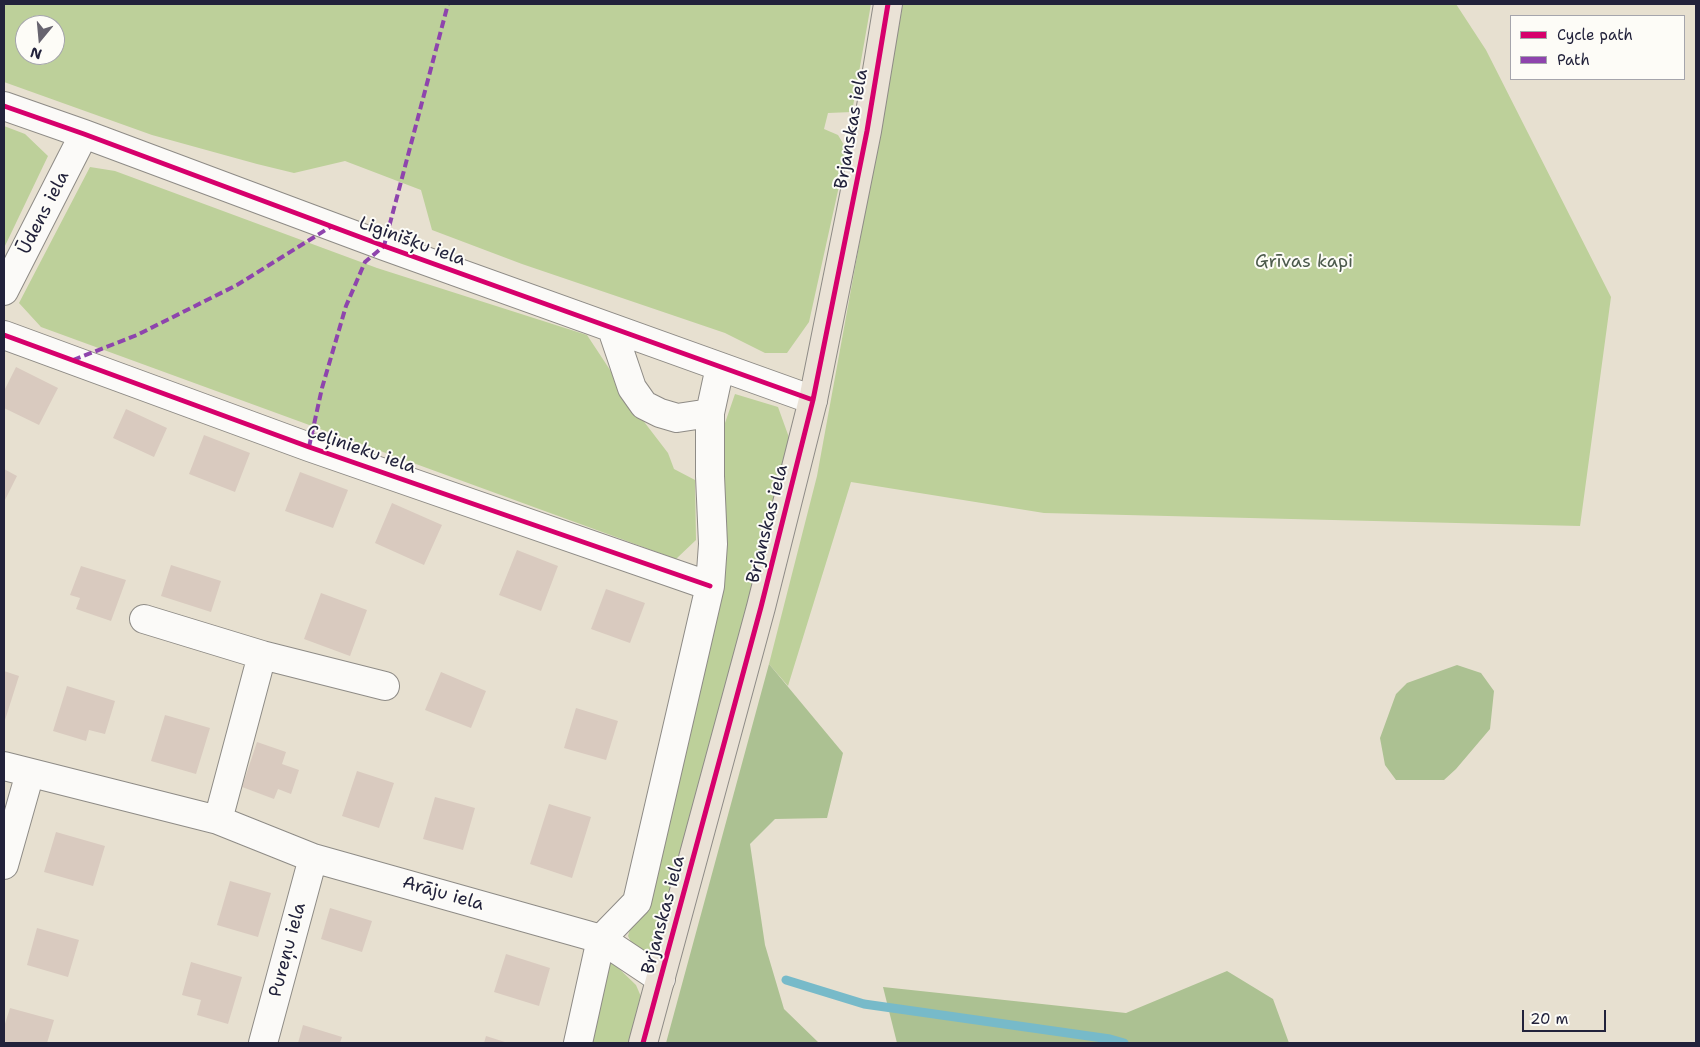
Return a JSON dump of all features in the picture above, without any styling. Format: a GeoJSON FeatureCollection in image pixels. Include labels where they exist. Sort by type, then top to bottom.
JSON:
{"type":"FeatureCollection","features":[{"type":"Feature","properties":{"kind":"main road","name":"Brjanskas iela"},"geometry":{"type":"LineString","coordinates":[[643,1043],[761,607],[813,400],[867,131],[888,4]]}},
{"type":"Feature","properties":{"kind":"street","name":"Liginišķu iela"},"geometry":{"type":"LineString","coordinates":[[4,106],[612,329],[813,400]]}},
{"type":"Feature","properties":{"kind":"street","name":"Ūdens iela"},"geometry":{"type":"LineString","coordinates":[[4,291],[84,134]]}},
{"type":"Feature","properties":{"kind":"street"},"geometry":{"type":"LineString","coordinates":[[612,329],[632,388],[644,405],[660,413],[677,418],[710,414]]}},
{"type":"Feature","properties":{"kind":"street","name":"Ceļinieku iela"},"geometry":{"type":"LineString","coordinates":[[4,335],[309,447],[710,586]]}},
{"type":"Feature","properties":{"kind":"street"},"geometry":{"type":"LineString","coordinates":[[578,1043],[601,939],[637,902],[710,586],[713,544],[710,414],[720,367]]}},
{"type":"Feature","properties":{"kind":"street"},"geometry":{"type":"LineString","coordinates":[[144,619],[262,654],[385,686]]}},
{"type":"Feature","properties":{"kind":"street"},"geometry":{"type":"LineString","coordinates":[[218,820],[262,654]]}},
{"type":"Feature","properties":{"kind":"street","name":"Arāju iela"},"geometry":{"type":"LineString","coordinates":[[4,766],[218,820],[314,858],[601,939],[661,979]]}},
{"type":"Feature","properties":{"kind":"street"},"geometry":{"type":"LineString","coordinates":[[4,865],[30,773]]}},
{"type":"Feature","properties":{"kind":"street","name":"Pureņu iela"},"geometry":{"type":"LineString","coordinates":[[263,1043],[314,858]]}},
{"type":"Feature","properties":{"kind":"green space"},"geometry":{"type":"Polygon","coordinates":[[[4,4],[871,4],[852,112],[828,113],[824,129],[838,135],[847,150],[809,322],[787,353],[765,353],[725,333],[522,264],[432,230],[421,190],[345,161],[294,173],[152,135],[4,82],[4,4]]]}},
{"type":"Feature","properties":{"kind":"green space","name":"Grīvas kapi"},"geometry":{"type":"Polygon","coordinates":[[[903,4],[1456,4],[1486,50],[1611,297],[1580,526],[1044,513],[851,482],[788,686],[769,664],[817,476],[903,4]]]}},
{"type":"Feature","properties":{"kind":"green space"},"geometry":{"type":"Polygon","coordinates":[[[4,126],[25,134],[48,156],[4,248],[4,126]]]}},
{"type":"Feature","properties":{"kind":"green space"},"geometry":{"type":"Polygon","coordinates":[[[90,167],[115,171],[377,268],[587,335],[645,423],[668,453],[674,469],[695,480],[696,540],[676,559],[41,327],[19,303],[90,167]]]}},
{"type":"Feature","properties":{"kind":"green space"},"geometry":{"type":"Polygon","coordinates":[[[735,394],[778,407],[791,443],[656,947],[647,952],[634,948],[628,936],[692,714],[722,558],[725,423],[735,394]]]}},
{"type":"Feature","properties":{"kind":"green space"},"geometry":{"type":"Polygon","coordinates":[[[769,664],[843,753],[827,818],[775,819],[750,844],[765,945],[784,1009],[819,1043],[666,1043],[769,664]]]}},
{"type":"Feature","properties":{"kind":"green space"},"geometry":{"type":"Polygon","coordinates":[[[1457,665],[1481,673],[1494,691],[1490,729],[1456,769],[1444,780],[1396,780],[1385,765],[1380,738],[1396,694],[1407,683],[1457,665]]]}},
{"type":"Feature","properties":{"kind":"green space"},"geometry":{"type":"Polygon","coordinates":[[[609,959],[636,985],[642,999],[629,1043],[592,1043],[609,959]]]}},
{"type":"Feature","properties":{"kind":"green space"},"geometry":{"type":"Polygon","coordinates":[[[1227,971],[1273,999],[1289,1043],[897,1043],[883,987],[1126,1013],[1227,971]]]}},
{"type":"Feature","properties":{"kind":"building"},"geometry":{"type":"Polygon","coordinates":[[[16,367],[58,388],[39,425],[4,408],[4,391],[16,367]]]}},
{"type":"Feature","properties":{"kind":"building"},"geometry":{"type":"Polygon","coordinates":[[[126,409],[167,428],[154,457],[113,438],[126,409]]]}},
{"type":"Feature","properties":{"kind":"building"},"geometry":{"type":"Polygon","coordinates":[[[204,435],[250,453],[235,492],[189,474],[204,435]]]}},
{"type":"Feature","properties":{"kind":"building"},"geometry":{"type":"Polygon","coordinates":[[[4,469],[17,476],[4,502],[4,469]]]}},
{"type":"Feature","properties":{"kind":"building"},"geometry":{"type":"Polygon","coordinates":[[[300,472],[348,490],[333,528],[285,511],[300,472]]]}},
{"type":"Feature","properties":{"kind":"building"},"geometry":{"type":"Polygon","coordinates":[[[392,503],[442,525],[424,565],[375,543],[392,503]]]}},
{"type":"Feature","properties":{"kind":"building"},"geometry":{"type":"Polygon","coordinates":[[[517,550],[558,566],[541,611],[499,595],[517,550]]]}},
{"type":"Feature","properties":{"kind":"building"},"geometry":{"type":"Polygon","coordinates":[[[171,565],[221,581],[211,612],[161,596],[171,565]]]}},
{"type":"Feature","properties":{"kind":"building"},"geometry":{"type":"Polygon","coordinates":[[[81,566],[126,580],[111,621],[76,609],[80,598],[70,595],[81,566]]]}},
{"type":"Feature","properties":{"kind":"building"},"geometry":{"type":"Polygon","coordinates":[[[606,589],[645,603],[630,643],[591,629],[606,589]]]}},
{"type":"Feature","properties":{"kind":"building"},"geometry":{"type":"Polygon","coordinates":[[[321,593],[367,610],[350,656],[304,639],[321,593]]]}},
{"type":"Feature","properties":{"kind":"building"},"geometry":{"type":"Polygon","coordinates":[[[4,671],[19,676],[5,720],[4,720],[4,671]]]}},
{"type":"Feature","properties":{"kind":"building"},"geometry":{"type":"Polygon","coordinates":[[[441,672],[486,691],[471,728],[425,710],[441,672]]]}},
{"type":"Feature","properties":{"kind":"building"},"geometry":{"type":"Polygon","coordinates":[[[67,686],[115,701],[105,734],[89,730],[86,741],[53,731],[67,686]]]}},
{"type":"Feature","properties":{"kind":"building"},"geometry":{"type":"Polygon","coordinates":[[[576,708],[618,721],[606,760],[564,748],[576,708]]]}},
{"type":"Feature","properties":{"kind":"building"},"geometry":{"type":"Polygon","coordinates":[[[165,715],[210,728],[196,774],[151,761],[165,715]]]}},
{"type":"Feature","properties":{"kind":"building"},"geometry":{"type":"Polygon","coordinates":[[[257,742],[286,752],[282,764],[299,770],[291,794],[278,789],[274,799],[242,787],[257,742]]]}},
{"type":"Feature","properties":{"kind":"building"},"geometry":{"type":"Polygon","coordinates":[[[357,771],[394,783],[379,828],[342,816],[357,771]]]}},
{"type":"Feature","properties":{"kind":"building"},"geometry":{"type":"Polygon","coordinates":[[[435,797],[475,808],[463,850],[423,839],[435,797]]]}},
{"type":"Feature","properties":{"kind":"building"},"geometry":{"type":"Polygon","coordinates":[[[549,804],[591,817],[572,878],[530,864],[549,804]]]}},
{"type":"Feature","properties":{"kind":"building"},"geometry":{"type":"Polygon","coordinates":[[[56,832],[105,846],[93,886],[44,872],[56,832]]]}},
{"type":"Feature","properties":{"kind":"building"},"geometry":{"type":"Polygon","coordinates":[[[230,881],[271,893],[258,937],[217,925],[230,881]]]}},
{"type":"Feature","properties":{"kind":"building"},"geometry":{"type":"Polygon","coordinates":[[[330,908],[372,921],[362,952],[321,939],[330,908]]]}},
{"type":"Feature","properties":{"kind":"building"},"geometry":{"type":"Polygon","coordinates":[[[37,928],[79,940],[68,977],[27,965],[37,928]]]}},
{"type":"Feature","properties":{"kind":"building"},"geometry":{"type":"Polygon","coordinates":[[[506,954],[550,968],[539,1006],[494,992],[506,954]]]}},
{"type":"Feature","properties":{"kind":"building"},"geometry":{"type":"Polygon","coordinates":[[[191,962],[242,977],[228,1024],[197,1015],[201,1000],[182,995],[191,962]]]}},
{"type":"Feature","properties":{"kind":"building"},"geometry":{"type":"Polygon","coordinates":[[[10,1008],[54,1020],[47,1043],[4,1043],[4,1027],[10,1008]]]}},
{"type":"Feature","properties":{"kind":"building"},"geometry":{"type":"Polygon","coordinates":[[[303,1025],[342,1037],[340,1043],[298,1043],[303,1025]]]}},
{"type":"Feature","properties":{"kind":"building"},"geometry":{"type":"Polygon","coordinates":[[[486,1036],[508,1043],[484,1043],[486,1036]]]}},
{"type":"Feature","properties":{"kind":"waterway"},"geometry":{"type":"LineString","coordinates":[[786,980],[864,1004],[1110,1039],[1124,1043]]}},
{"type":"Feature","properties":{"kind":"marked path"},"geometry":{"type":"LineString","coordinates":[[309,447],[322,388],[346,306],[365,262],[384,246],[448,4]]}},
{"type":"Feature","properties":{"kind":"marked path"},"geometry":{"type":"LineString","coordinates":[[73,360],[137,335],[237,285],[332,226]]}},
{"type":"Feature","properties":{"kind":"cycle path"},"geometry":{"type":"LineString","coordinates":[[643,1043],[761,607],[813,400],[867,131],[888,4]]}},
{"type":"Feature","properties":{"kind":"cycle path"},"geometry":{"type":"LineString","coordinates":[[4,106],[384,246],[813,400]]}},
{"type":"Feature","properties":{"kind":"cycle path"},"geometry":{"type":"LineString","coordinates":[[4,335],[309,447],[710,586]]}}]}
